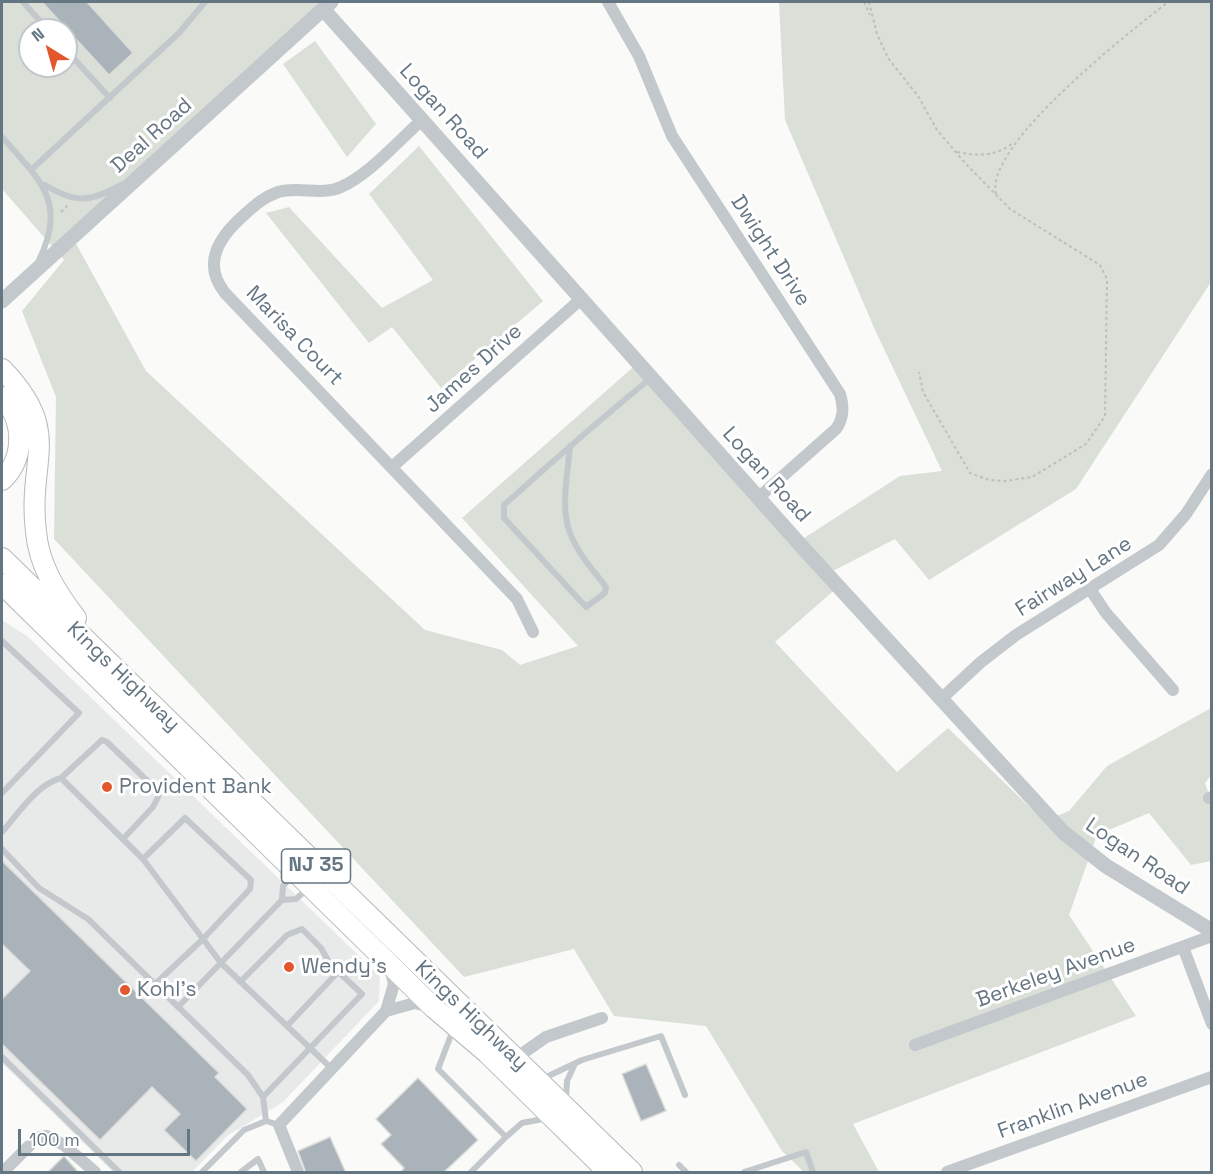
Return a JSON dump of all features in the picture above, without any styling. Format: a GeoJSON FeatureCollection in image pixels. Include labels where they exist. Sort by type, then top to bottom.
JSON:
{"type":"FeatureCollection","features":[{"type":"Feature","properties":{"kind":"main road"},"geometry":{"type":"LineString","coordinates":[[2,369],[27,398],[37,423],[39,450],[34,519],[45,570],[60,597],[111,666]]}},
{"type":"Feature","properties":{"kind":"main road"},"geometry":{"type":"LineString","coordinates":[[2,398],[14,414],[20,434],[19,448],[13,467],[2,480]]}},
{"type":"Feature","properties":{"kind":"main road","name":"Kings Highway"},"geometry":{"type":"LineString","coordinates":[[2,558],[538,1080],[560,1113],[608,1173]]}},
{"type":"Feature","properties":{"kind":"main road","name":"Kings Highway"},"geometry":{"type":"LineString","coordinates":[[2,584],[454,1027],[632,1173]]}},
{"type":"Feature","properties":{"kind":"main road"},"geometry":{"type":"LineString","coordinates":[[2,606],[52,633]]}},
{"type":"Feature","properties":{"kind":"street","name":"Dwight Drive"},"geometry":{"type":"LineString","coordinates":[[608,2],[639,56],[672,136],[840,394],[843,416],[836,429],[758,498]]}},
{"type":"Feature","properties":{"kind":"street","name":"Logan Road"},"geometry":{"type":"LineString","coordinates":[[323,4],[422,120],[758,498],[1067,836],[1106,866],[1212,931]]}},
{"type":"Feature","properties":{"kind":"street","name":"Deal Road"},"geometry":{"type":"LineString","coordinates":[[2,301],[323,4]]}},
{"type":"Feature","properties":{"kind":"street","name":"Marisa Court"},"geometry":{"type":"LineString","coordinates":[[422,120],[359,176],[340,188],[324,191],[293,189],[279,192],[260,201],[219,240],[214,260],[216,278],[225,293],[517,599],[533,632]]}},
{"type":"Feature","properties":{"kind":"street","name":"James Drive"},"geometry":{"type":"LineString","coordinates":[[392,467],[581,299]]}},
{"type":"Feature","properties":{"kind":"street","name":"Fairway Lane"},"geometry":{"type":"LineString","coordinates":[[941,699],[981,662],[1016,635],[1149,553],[1168,537],[1212,474]]}},
{"type":"Feature","properties":{"kind":"street"},"geometry":{"type":"LineString","coordinates":[[1090,589],[1106,613],[1173,690]]}},
{"type":"Feature","properties":{"kind":"street","name":"Berkeley Avenue"},"geometry":{"type":"LineString","coordinates":[[915,1045],[1212,936]]}},
{"type":"Feature","properties":{"kind":"street"},"geometry":{"type":"LineString","coordinates":[[1183,947],[1212,1024]]}},
{"type":"Feature","properties":{"kind":"street"},"geometry":{"type":"LineString","coordinates":[[298,1173],[273,1123],[386,1011],[394,980],[388,962]]}},
{"type":"Feature","properties":{"kind":"street"},"geometry":{"type":"LineString","coordinates":[[386,1011],[415,1003],[434,1008]]}},
{"type":"Feature","properties":{"kind":"street"},"geometry":{"type":"LineString","coordinates":[[516,1058],[546,1037],[602,1018]]}},
{"type":"Feature","properties":{"kind":"street","name":"Franklin Avenue"},"geometry":{"type":"LineString","coordinates":[[947,1173],[1212,1077]]}},
{"type":"Feature","properties":{"kind":"street"},"geometry":{"type":"LineString","coordinates":[[3,1173],[42,1136],[64,1145],[95,1173]]}},
{"type":"Feature","properties":{"kind":"lane"},"geometry":{"type":"LineString","coordinates":[[22,2],[37,18]]}},
{"type":"Feature","properties":{"kind":"lane"},"geometry":{"type":"LineString","coordinates":[[31,170],[179,33],[204,2]]}},
{"type":"Feature","properties":{"kind":"lane"},"geometry":{"type":"LineString","coordinates":[[78,63],[110,98]]}},
{"type":"Feature","properties":{"kind":"lane"},"geometry":{"type":"LineString","coordinates":[[2,137],[43,184],[64,197],[82,200],[103,195],[140,175]]}},
{"type":"Feature","properties":{"kind":"lane"},"geometry":{"type":"LineString","coordinates":[[34,271],[51,229],[52,212],[43,184]]}},
{"type":"Feature","properties":{"kind":"lane"},"geometry":{"type":"LineString","coordinates":[[570,446],[565,515],[570,533],[580,552],[606,587],[605,593],[586,607],[504,518],[504,505],[570,446],[651,378]]}},
{"type":"Feature","properties":{"kind":"lane"},"geometry":{"type":"LineString","coordinates":[[2,642],[79,713],[2,793]]}},
{"type":"Feature","properties":{"kind":"lane"},"geometry":{"type":"LineString","coordinates":[[2,831],[42,789],[52,781],[61,778],[102,740],[107,742],[160,793],[153,807],[123,839]]}},
{"type":"Feature","properties":{"kind":"lane"},"geometry":{"type":"LineString","coordinates":[[61,778],[143,859],[221,963],[331,1068]]}},
{"type":"Feature","properties":{"kind":"lane"},"geometry":{"type":"LineString","coordinates":[[143,859],[186,818],[251,880],[250,889],[202,940],[155,984]]}},
{"type":"Feature","properties":{"kind":"lane"},"geometry":{"type":"LineString","coordinates":[[2,849],[39,888],[88,919],[248,1075],[262,1097],[273,1123],[244,1130],[202,1173]]}},
{"type":"Feature","properties":{"kind":"lane"},"geometry":{"type":"LineString","coordinates":[[178,1006],[282,900],[283,886],[303,880]]}},
{"type":"Feature","properties":{"kind":"lane"},"geometry":{"type":"LineString","coordinates":[[282,900],[296,899],[303,880]]}},
{"type":"Feature","properties":{"kind":"lane"},"geometry":{"type":"LineString","coordinates":[[240,982],[294,930],[302,929],[321,948],[330,964],[362,994],[262,1097]]}},
{"type":"Feature","properties":{"kind":"lane"},"geometry":{"type":"LineString","coordinates":[[287,1026],[338,972]]}},
{"type":"Feature","properties":{"kind":"lane"},"geometry":{"type":"LineString","coordinates":[[454,1027],[438,1069],[506,1137]]}},
{"type":"Feature","properties":{"kind":"lane"},"geometry":{"type":"LineString","coordinates":[[538,1080],[582,1060],[661,1036],[685,1095]]}},
{"type":"Feature","properties":{"kind":"lane"},"geometry":{"type":"LineString","coordinates":[[2,1057],[119,1173]]}},
{"type":"Feature","properties":{"kind":"lane"},"geometry":{"type":"LineString","coordinates":[[471,1173],[522,1123],[560,1113],[567,1081],[575,1065]]}},
{"type":"Feature","properties":{"kind":"lane"},"geometry":{"type":"LineString","coordinates":[[744,1173],[806,1152],[813,1173]]}},
{"type":"Feature","properties":{"kind":"lane"},"geometry":{"type":"LineString","coordinates":[[241,1173],[253,1160],[258,1159],[264,1173]]}},
{"type":"Feature","properties":{"kind":"lane"},"geometry":{"type":"LineString","coordinates":[[679,1165],[686,1173]]}},
{"type":"Feature","properties":{"kind":"path"},"geometry":{"type":"LineString","coordinates":[[864,2],[888,58],[918,96],[937,130],[996,196],[1023,218],[1104,269],[1107,291],[1105,416],[1086,444],[1054,465],[1020,480],[989,480],[970,473],[944,425],[922,393],[919,372]]}},
{"type":"Feature","properties":{"kind":"path"},"geometry":{"type":"LineString","coordinates":[[869,2],[872,20]]}},
{"type":"Feature","properties":{"kind":"path"},"geometry":{"type":"LineString","coordinates":[[957,152],[978,156],[997,154],[1016,141],[1067,87],[1168,2]]}},
{"type":"Feature","properties":{"kind":"path"},"geometry":{"type":"LineString","coordinates":[[996,196],[996,175],[1016,141]]}},
{"type":"Feature","properties":{"kind":"path"},"geometry":{"type":"LineString","coordinates":[[61,212],[71,203]]}},
{"type":"Feature","properties":{"kind":"shaded area"},"geometry":{"type":"Polygon","coordinates":[[[2,2],[339,2],[210,122],[74,240],[146,371],[425,630],[502,650],[520,665],[578,646],[462,518],[639,362],[798,542],[900,476],[942,471],[875,330],[785,120],[779,2],[1211,2],[1211,282],[1076,489],[929,580],[895,539],[827,574],[838,587],[775,642],[897,772],[948,728],[1044,821],[1069,811],[1107,766],[1211,708],[1211,775],[1205,783],[1211,800],[1211,861],[1191,865],[1149,813],[1097,835],[1069,915],[1136,1016],[853,1124],[879,1172],[804,1172],[782,1151],[706,1026],[614,1016],[574,949],[464,977],[54,539],[56,397],[22,311],[64,260],[2,189],[2,2]]]}},
{"type":"Feature","properties":{"kind":"shaded area"},"geometry":{"type":"Polygon","coordinates":[[[315,41],[376,124],[347,157],[283,64],[315,41]]]}},
{"type":"Feature","properties":{"kind":"shaded area"},"geometry":{"type":"Polygon","coordinates":[[[419,146],[543,301],[441,388],[392,327],[369,343],[266,213],[289,207],[382,308],[433,280],[369,194],[419,146]]]}},
{"type":"Feature","properties":{"kind":"shaded area"},"geometry":{"type":"Polygon","coordinates":[[[2,620],[27,636],[380,976],[379,1001],[283,1102],[227,1136],[192,1172],[113,1172],[2,1063],[2,620]]]}},
{"type":"Feature","properties":{"kind":"building"},"geometry":{"type":"Polygon","coordinates":[[[42,2],[87,2],[133,53],[109,75],[78,41],[78,18],[57,18],[42,2]]]}},
{"type":"Feature","properties":{"kind":"building"},"geometry":{"type":"Polygon","coordinates":[[[2,861],[219,1073],[215,1077],[247,1109],[196,1161],[164,1130],[180,1114],[152,1087],[100,1140],[2,1044],[2,999],[30,971],[2,944],[2,861]]]}},
{"type":"Feature","properties":{"kind":"building"},"geometry":{"type":"Polygon","coordinates":[[[646,1064],[666,1111],[641,1121],[622,1074],[646,1064]]]}},
{"type":"Feature","properties":{"kind":"building"},"geometry":{"type":"Polygon","coordinates":[[[418,1078],[478,1140],[443,1173],[400,1173],[404,1168],[381,1144],[391,1135],[376,1119],[418,1078]]]}},
{"type":"Feature","properties":{"kind":"building"},"geometry":{"type":"Polygon","coordinates":[[[330,1137],[346,1173],[306,1173],[298,1151],[330,1137]]]}},
{"type":"Feature","properties":{"kind":"building"},"geometry":{"type":"Polygon","coordinates":[[[64,1156],[79,1173],[47,1173],[64,1156]]]}},
{"type":"Feature","properties":{"kind":"place","name":"Provident Bank"},"geometry":{"type":"Point","coordinates":[107,787]}},
{"type":"Feature","properties":{"kind":"place","name":"Wendy's"},"geometry":{"type":"Point","coordinates":[289,967]}},
{"type":"Feature","properties":{"kind":"place","name":"Kohl's"},"geometry":{"type":"Point","coordinates":[125,990]}}]}
